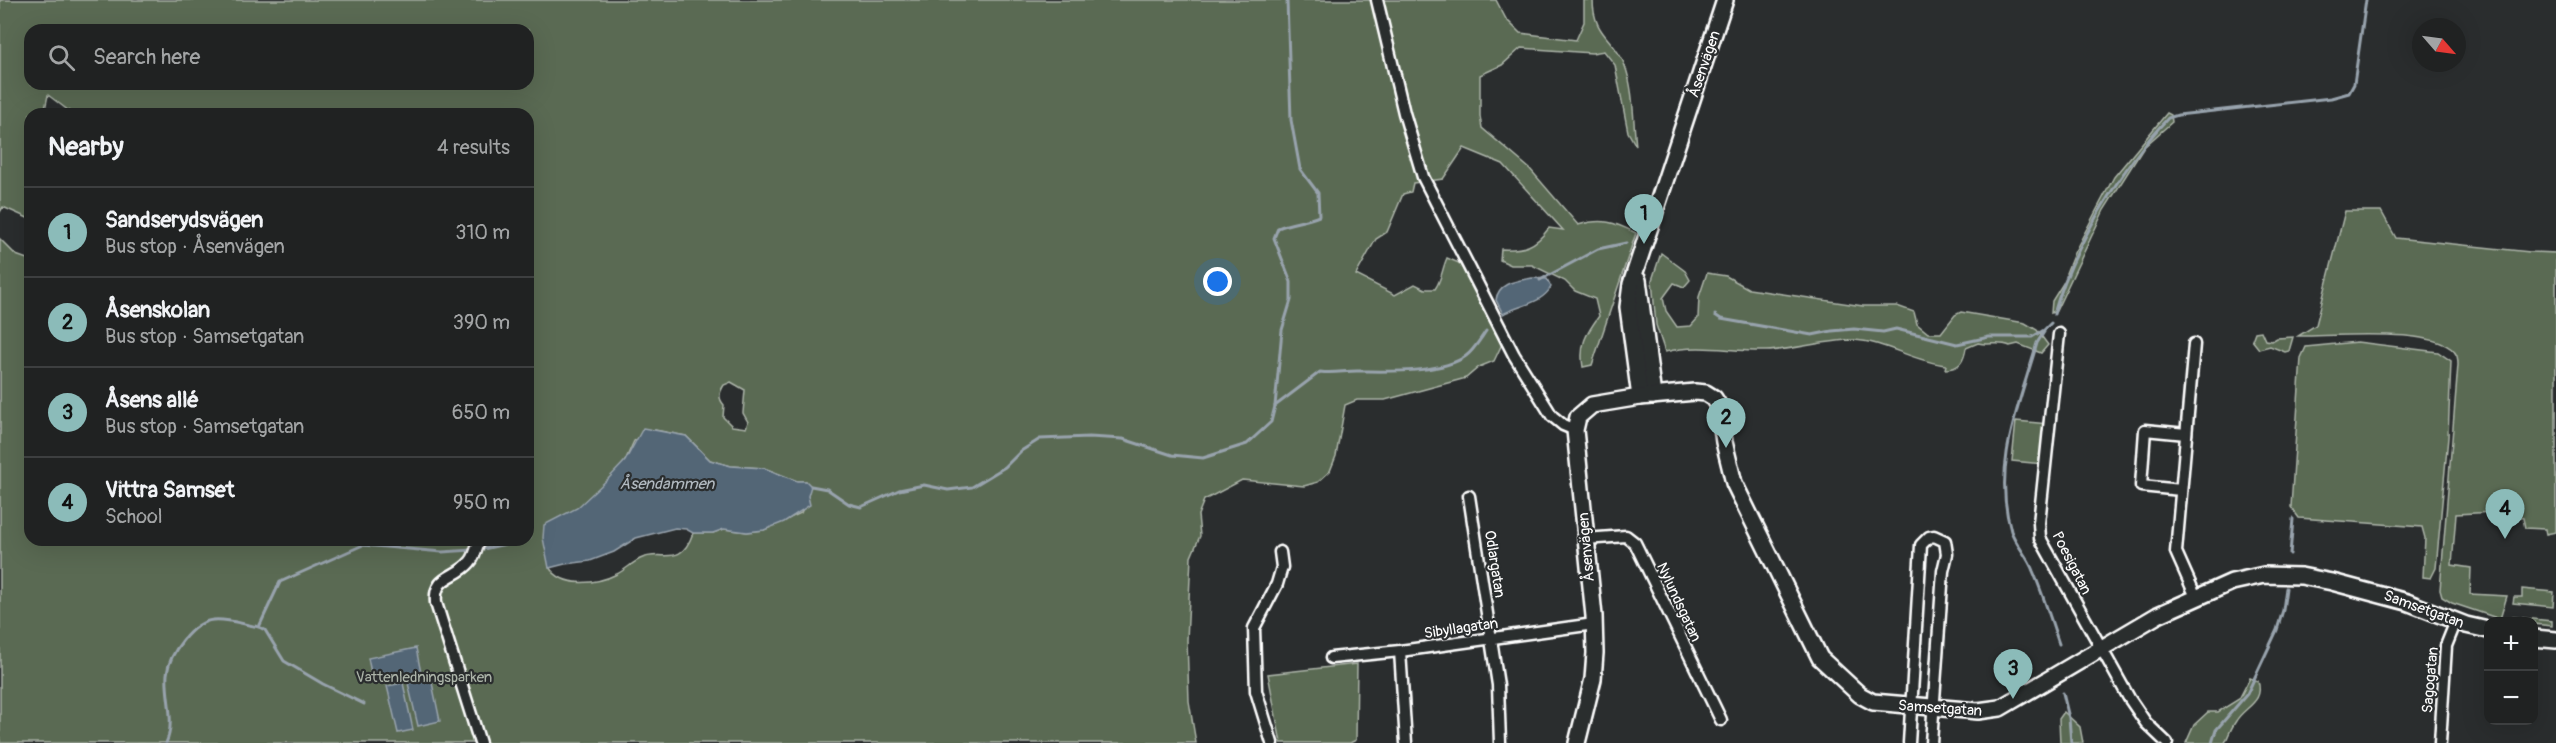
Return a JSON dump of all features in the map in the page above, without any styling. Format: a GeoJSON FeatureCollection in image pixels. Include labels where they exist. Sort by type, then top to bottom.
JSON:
{"type":"FeatureCollection","features":[{"type":"Feature","properties":{"kind":"street"},"geometry":{"type":"LineString","coordinates":[[1377,0],[1404,113],[1423,177],[1520,364],[1552,416],[1563,425],[1575,430],[1578,417],[1592,405],[1646,397]]}},
{"type":"Feature","properties":{"kind":"street","name":"Åsenvägen"},"geometry":{"type":"LineString","coordinates":[[1646,397],[1628,307],[1631,284],[1725,0]]}},
{"type":"Feature","properties":{"kind":"street","name":"Poesigatan"},"geometry":{"type":"LineString","coordinates":[[2059,334],[2039,531],[2044,548],[2101,649],[2146,723],[2167,743]]}},
{"type":"Feature","properties":{"kind":"street"},"geometry":{"type":"LineString","coordinates":[[2194,344],[2176,552],[2196,597]]}},
{"type":"Feature","properties":{"kind":"street","name":"Samsetgatan"},"geometry":{"type":"LineString","coordinates":[[1646,397],[1695,392],[1706,393],[1714,398],[1719,406],[1724,442],[1734,483],[1820,658],[1860,695],[1873,702],[1934,709],[1989,711],[2000,708],[2158,615],[2232,582],[2264,575],[2301,576],[2376,593],[2484,629]]}},
{"type":"Feature","properties":{"kind":"street","name":"Åsenvägen"},"geometry":{"type":"LineString","coordinates":[[1575,430],[1594,624],[1593,678],[1580,742]]}},
{"type":"Feature","properties":{"kind":"street"},"geometry":{"type":"LineString","coordinates":[[2181,490],[2141,486],[2145,430],[2186,434]]}},
{"type":"Feature","properties":{"kind":"street","name":"Odlargatan"},"geometry":{"type":"LineString","coordinates":[[1469,496],[1498,685],[1500,743]]}},
{"type":"Feature","properties":{"kind":"street","name":"Nylundsgatan"},"geometry":{"type":"LineString","coordinates":[[1585,539],[1626,536],[1635,543],[1721,720]]}},
{"type":"Feature","properties":{"kind":"street"},"geometry":{"type":"LineString","coordinates":[[1909,743],[1922,545],[1929,537],[1934,536],[1945,541],[1947,554],[1943,572],[1931,743]]}},
{"type":"Feature","properties":{"kind":"street"},"geometry":{"type":"LineString","coordinates":[[477,546],[465,567],[443,580],[435,594],[480,743]]}},
{"type":"Feature","properties":{"kind":"street"},"geometry":{"type":"LineString","coordinates":[[1272,743],[1256,691],[1254,628],[1277,584],[1282,567],[1280,552]]}},
{"type":"Feature","properties":{"kind":"street","name":"Sagogatan"},"geometry":{"type":"LineString","coordinates":[[2440,743],[2446,646],[2456,621]]}},
{"type":"Feature","properties":{"kind":"street","name":"Sibyllagatan"},"geometry":{"type":"LineString","coordinates":[[1331,658],[1400,651],[1594,624]]}},
{"type":"Feature","properties":{"kind":"street"},"geometry":{"type":"LineString","coordinates":[[2538,638],[2556,640]]}},
{"type":"Feature","properties":{"kind":"street"},"geometry":{"type":"LineString","coordinates":[[1400,651],[1406,743]]}},
{"type":"Feature","properties":{"kind":"green space","name":"Vattenledningsparken"},"geometry":{"type":"Polygon","coordinates":[[[0,0],[1496,0],[1506,19],[1520,33],[1576,40],[1584,22],[1584,0],[1593,0],[1594,12],[1600,29],[1621,57],[1628,75],[1636,146],[1628,132],[1615,65],[1604,51],[1592,53],[1521,48],[1502,65],[1480,75],[1482,128],[1530,169],[1578,225],[1608,222],[1636,233],[1592,365],[1583,367],[1582,352],[1587,334],[1599,316],[1595,299],[1575,291],[1565,281],[1532,265],[1511,265],[1500,260],[1501,249],[1528,246],[1539,239],[1549,228],[1563,230],[1503,164],[1464,148],[1443,179],[1413,183],[1411,192],[1403,194],[1387,232],[1376,239],[1356,275],[1395,295],[1415,284],[1425,289],[1435,289],[1447,258],[1459,263],[1495,318],[1503,342],[1494,361],[1479,367],[1466,378],[1385,400],[1357,400],[1345,405],[1336,456],[1330,471],[1318,482],[1304,486],[1242,480],[1204,500],[1198,515],[1200,536],[1191,557],[1187,640],[1189,701],[1196,743],[0,743],[0,239],[16,255],[24,258],[24,546],[534,546],[534,108],[65,108],[48,95],[45,108],[24,108],[24,216],[3,207],[0,212],[0,0]],[[731,382],[724,385],[720,395],[724,405],[723,417],[732,426],[746,428],[748,422],[743,413],[745,390],[731,382]],[[655,430],[634,441],[625,461],[549,567],[555,574],[571,582],[600,580],[617,574],[648,556],[676,555],[688,544],[693,533],[713,533],[724,529],[747,532],[764,530],[801,513],[808,496],[806,481],[797,481],[764,468],[731,466],[710,460],[686,436],[655,430]]]}},
{"type":"Feature","properties":{"kind":"green space"},"geometry":{"type":"Polygon","coordinates":[[[2167,113],[2171,115],[2172,122],[2144,147],[2104,210],[2056,311],[2051,313],[2052,301],[2067,277],[2066,273],[2074,253],[2114,177],[2167,113]]]}},
{"type":"Feature","properties":{"kind":"green space"},"geometry":{"type":"Polygon","coordinates":[[[2345,211],[2381,211],[2396,238],[2556,253],[2556,532],[2546,534],[2545,529],[2525,528],[2523,518],[2505,514],[2496,509],[2494,512],[2456,514],[2452,565],[2471,568],[2470,594],[2507,596],[2501,617],[2494,617],[2452,603],[2442,597],[2440,590],[2457,356],[2448,346],[2409,336],[2298,336],[2316,325],[2345,211]]]}},
{"type":"Feature","properties":{"kind":"green space"},"geometry":{"type":"Polygon","coordinates":[[[1661,253],[1685,271],[1690,280],[1684,287],[1674,283],[1663,298],[1666,311],[1677,327],[1691,326],[1698,318],[1699,297],[1707,273],[1726,276],[1749,289],[1863,306],[1897,306],[1914,312],[1917,324],[1928,333],[1941,333],[1955,315],[1961,312],[2025,323],[2037,330],[2048,345],[2041,353],[2018,344],[2010,346],[1978,343],[1966,348],[1964,357],[1958,366],[1950,369],[1945,369],[1946,365],[1922,360],[1877,344],[1853,340],[1766,351],[1691,348],[1665,352],[1656,325],[1652,280],[1661,253]]]}},
{"type":"Feature","properties":{"kind":"green space"},"geometry":{"type":"Polygon","coordinates":[[[2261,331],[2265,340],[2293,337],[2289,351],[2285,352],[2270,346],[2259,349],[2252,340],[2255,332],[2261,331]]]}},
{"type":"Feature","properties":{"kind":"green space"},"geometry":{"type":"Polygon","coordinates":[[[2357,342],[2438,352],[2451,361],[2448,437],[2436,568],[2431,578],[2423,577],[2425,538],[2422,527],[2299,518],[2291,507],[2301,358],[2306,347],[2357,342]]]}},
{"type":"Feature","properties":{"kind":"green space"},"geometry":{"type":"Polygon","coordinates":[[[2016,421],[2048,424],[2044,464],[2012,461],[2016,421]]]}},
{"type":"Feature","properties":{"kind":"green space"},"geometry":{"type":"Polygon","coordinates":[[[2522,589],[2554,592],[2553,607],[2513,603],[2514,597],[2522,597],[2522,589]]]}},
{"type":"Feature","properties":{"kind":"green space"},"geometry":{"type":"Polygon","coordinates":[[[2538,620],[2552,621],[2552,626],[2538,624],[2538,620]]]}},
{"type":"Feature","properties":{"kind":"green space"},"geometry":{"type":"Polygon","coordinates":[[[1357,664],[1356,740],[1350,743],[1281,743],[1268,674],[1357,664]]]}},
{"type":"Feature","properties":{"kind":"green space"},"geometry":{"type":"Polygon","coordinates":[[[2250,678],[2258,681],[2259,694],[2253,704],[2236,721],[2225,743],[2186,743],[2194,725],[2208,712],[2218,712],[2239,699],[2250,678]]]}},
{"type":"Feature","properties":{"kind":"green space"},"geometry":{"type":"Polygon","coordinates":[[[2064,712],[2080,727],[2083,743],[2060,743],[2059,719],[2064,712]]]}},
{"type":"Feature","properties":{"kind":"water"},"geometry":{"type":"Polygon","coordinates":[[[1532,278],[1547,279],[1551,287],[1547,293],[1536,301],[1503,314],[1496,300],[1500,289],[1509,283],[1532,278]]]}},
{"type":"Feature","properties":{"kind":"water","name":"Åsendammen"},"geometry":{"type":"Polygon","coordinates":[[[643,428],[686,436],[710,460],[731,466],[764,468],[797,481],[806,481],[811,486],[808,496],[810,505],[784,522],[764,530],[747,532],[724,529],[713,533],[693,533],[686,529],[675,528],[636,538],[614,552],[590,561],[549,568],[543,538],[544,525],[577,508],[608,479],[625,461],[643,428]]]}},
{"type":"Feature","properties":{"kind":"water"},"geometry":{"type":"Polygon","coordinates":[[[416,648],[421,673],[373,683],[368,658],[416,648]]]}},
{"type":"Feature","properties":{"kind":"water"},"geometry":{"type":"Polygon","coordinates":[[[431,678],[440,721],[418,726],[408,683],[431,678]]]}},
{"type":"Feature","properties":{"kind":"water"},"geometry":{"type":"Polygon","coordinates":[[[403,683],[413,730],[398,733],[387,686],[403,683]]]}},
{"type":"Feature","properties":{"kind":"waterway"},"geometry":{"type":"LineString","coordinates":[[1275,406],[1282,330],[1291,300],[1291,282],[1274,238],[1278,228],[1319,216],[1318,193],[1300,169],[1291,120],[1287,0]]}},
{"type":"Feature","properties":{"kind":"waterway"},"geometry":{"type":"LineString","coordinates":[[2054,314],[2073,263],[2100,210],[2133,160],[2168,118],[2331,98],[2349,93],[2354,84],[2366,0]]}},
{"type":"Feature","properties":{"kind":"waterway"},"geometry":{"type":"LineString","coordinates":[[1540,280],[1598,249],[1626,243]]}},
{"type":"Feature","properties":{"kind":"waterway"},"geometry":{"type":"LineString","coordinates":[[1715,315],[1721,319],[1812,335],[1854,329],[1883,332],[1896,329],[1957,344],[1989,337],[2032,337],[2051,323]]}},
{"type":"Feature","properties":{"kind":"waterway"},"geometry":{"type":"LineString","coordinates":[[811,486],[827,489],[849,504],[861,507],[899,490],[924,485],[948,490],[972,487],[1005,467],[1021,451],[1040,439],[1089,437],[1123,439],[1172,455],[1203,458],[1247,444],[1271,422],[1275,406],[1320,372],[1398,371],[1443,366],[1466,356],[1486,331]]}},
{"type":"Feature","properties":{"kind":"waterway"},"geometry":{"type":"LineString","coordinates":[[2044,332],[2037,343],[2010,436],[2006,459],[2006,507],[2011,531],[2031,566],[2059,644]]}},
{"type":"Feature","properties":{"kind":"waterway"},"geometry":{"type":"LineString","coordinates":[[2290,554],[2293,519]]}},
{"type":"Feature","properties":{"kind":"waterway"},"geometry":{"type":"LineString","coordinates":[[166,743],[170,726],[167,674],[172,657],[183,640],[197,626],[213,620],[259,627],[280,582],[361,546]]}},
{"type":"Feature","properties":{"kind":"waterway"},"geometry":{"type":"LineString","coordinates":[[374,546],[442,552],[472,550]]}},
{"type":"Feature","properties":{"kind":"waterway"},"geometry":{"type":"LineString","coordinates":[[479,550],[497,546]]}},
{"type":"Feature","properties":{"kind":"waterway"},"geometry":{"type":"LineString","coordinates":[[2212,743],[2216,730],[2247,694],[2277,630],[2286,588]]}},
{"type":"Feature","properties":{"kind":"waterway"},"geometry":{"type":"LineString","coordinates":[[259,627],[265,630],[284,661],[364,704]]}},
{"type":"Feature","properties":{"kind":"waterway"},"geometry":{"type":"LineString","coordinates":[[2063,693],[2069,718],[2071,743]]}},
{"type":"Feature","properties":{"kind":"place","name":"Sandserydsvägen"},"geometry":{"type":"Point","coordinates":[1644,244]}},
{"type":"Feature","properties":{"kind":"place","name":"Åsenskolan"},"geometry":{"type":"Point","coordinates":[1726,448]}},
{"type":"Feature","properties":{"kind":"place","name":"Vittra Samset"},"geometry":{"type":"Point","coordinates":[2505,539]}},
{"type":"Feature","properties":{"kind":"place","name":"Åsens allé"},"geometry":{"type":"Point","coordinates":[2013,699]}}]}
